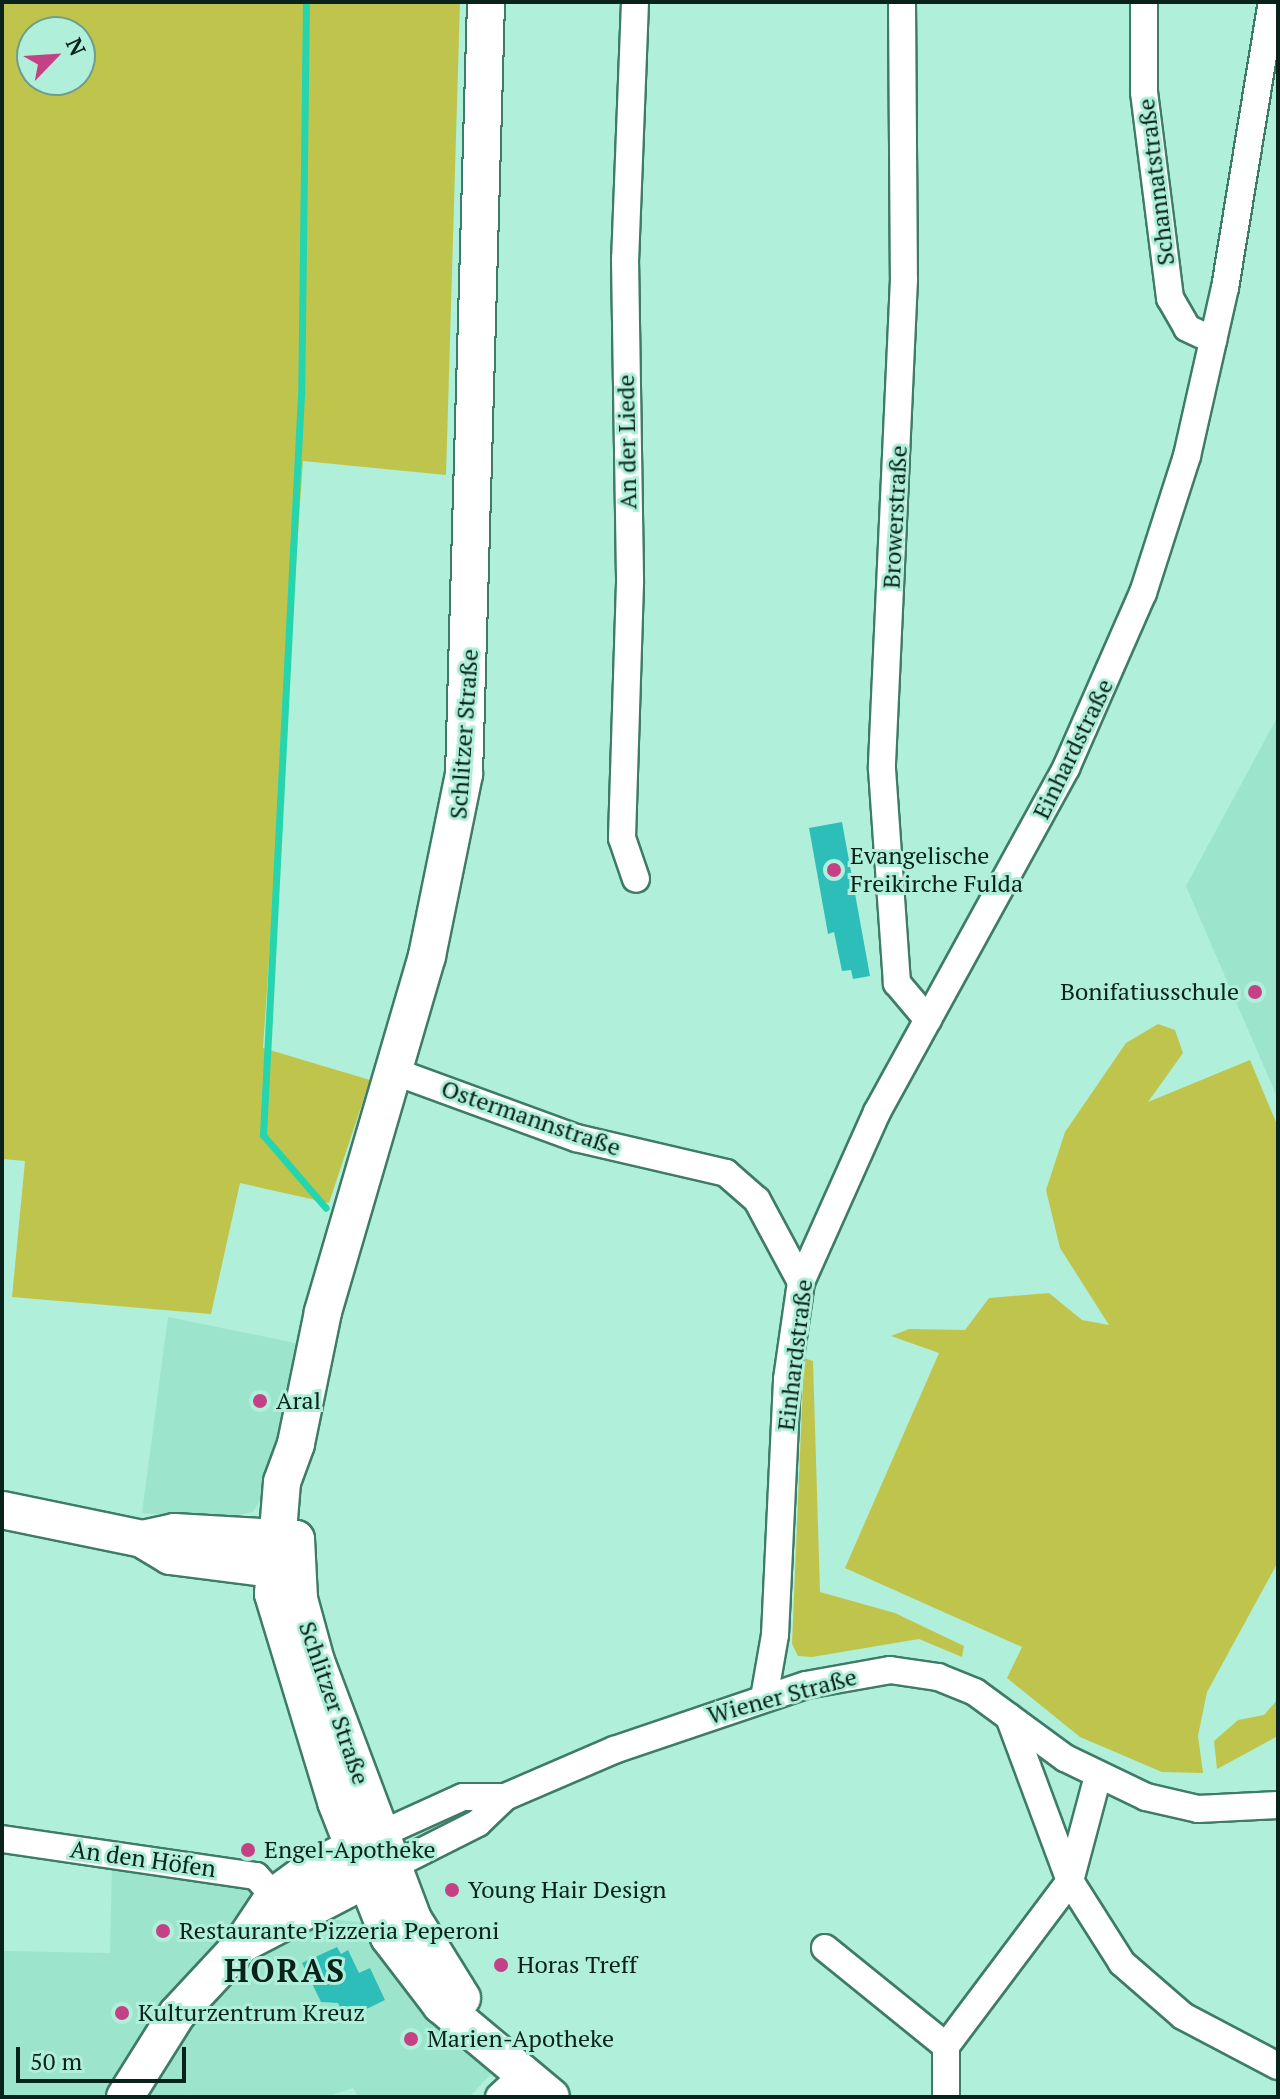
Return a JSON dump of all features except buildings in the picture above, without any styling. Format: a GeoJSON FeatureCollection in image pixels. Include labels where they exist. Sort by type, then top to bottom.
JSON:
{"type":"FeatureCollection","features":[{"type":"Feature","properties":{"kind":"main road","name":"Schlitzer Straße"},"geometry":{"type":"LineString","coordinates":[[486,2],[469,719],[446,882],[323,1312],[296,1444],[277,1617],[373,1857],[389,1937],[418,1978],[484,2038],[524,2090]]}},
{"type":"Feature","properties":{"kind":"main road"},"geometry":{"type":"LineString","coordinates":[[2,1510],[142,1539],[174,1532],[285,1555]]}},
{"type":"Feature","properties":{"kind":"main road"},"geometry":{"type":"LineString","coordinates":[[125,2097],[177,2014],[242,1944],[274,1896],[373,1857]]}},
{"type":"Feature","properties":{"kind":"main road"},"geometry":{"type":"LineString","coordinates":[[242,1944],[373,1857]]}},
{"type":"Feature","properties":{"kind":"street","name":"An der Liede"},"geometry":{"type":"LineString","coordinates":[[635,2],[625,259],[630,583],[622,838],[636,879]]}},
{"type":"Feature","properties":{"kind":"street","name":"Browerstraße"},"geometry":{"type":"LineString","coordinates":[[902,2],[904,279],[882,769],[897,983],[928,1020]]}},
{"type":"Feature","properties":{"kind":"street","name":"Schannatstraße"},"geometry":{"type":"LineString","coordinates":[[1144,2],[1144,92],[1170,298],[1187,328],[1213,340]]}},
{"type":"Feature","properties":{"kind":"street","name":"Einhardstraße"},"geometry":{"type":"LineString","coordinates":[[764,1698],[775,1635],[787,1379],[801,1282],[850,1165],[1066,768],[1117,660],[1174,502],[1213,340],[1272,2]]}},
{"type":"Feature","properties":{"kind":"street","name":"Ostermannstraße"},"geometry":{"type":"LineString","coordinates":[[393,1071],[576,1138],[726,1173],[757,1200],[801,1282]]}},
{"type":"Feature","properties":{"kind":"street","name":"Wiener Straße"},"geometry":{"type":"LineString","coordinates":[[373,1857],[463,1797],[505,1797],[638,1740],[764,1698],[849,1674],[890,1670],[938,1677],[1008,1715],[1098,1776],[1146,1797],[1198,1809],[1278,1805]]}},
{"type":"Feature","properties":{"kind":"street"},"geometry":{"type":"LineString","coordinates":[[1008,1715],[1070,1881],[1122,1963],[1183,2016],[1278,2066]]}},
{"type":"Feature","properties":{"kind":"street"},"geometry":{"type":"LineString","coordinates":[[946,2097],[946,2046],[1070,1881],[1098,1776]]}},
{"type":"Feature","properties":{"kind":"street","name":"An den Höfen"},"geometry":{"type":"LineString","coordinates":[[2,1839],[256,1876],[274,1896]]}},
{"type":"Feature","properties":{"kind":"street"},"geometry":{"type":"LineString","coordinates":[[825,1948],[946,2046]]}},
{"type":"Feature","properties":{"kind":"shaded area"},"geometry":{"type":"Polygon","coordinates":[[[2,2],[460,2],[446,475],[303,461],[263,1048],[370,1080],[329,1203],[240,1183],[211,1314],[12,1297],[25,1161],[2,1159],[2,2]]]}},
{"type":"Feature","properties":{"kind":"shaded area","name":"Bonifatiusschule"},"geometry":{"type":"Polygon","coordinates":[[[1278,716],[1278,1099],[1186,886],[1278,716]]]}},
{"type":"Feature","properties":{"kind":"shaded area"},"geometry":{"type":"Polygon","coordinates":[[[1158,1024],[1175,1030],[1183,1053],[1148,1102],[1250,1060],[1278,1127],[1278,1562],[1207,1692],[1198,1736],[1203,1773],[1162,1772],[1080,1737],[1007,1678],[1022,1647],[845,1568],[939,1353],[891,1336],[909,1329],[965,1330],[989,1298],[1049,1293],[1082,1320],[1109,1325],[1060,1248],[1046,1190],[1065,1132],[1126,1043],[1158,1024]]]}},
{"type":"Feature","properties":{"kind":"shaded area"},"geometry":{"type":"Polygon","coordinates":[[[168,1317],[300,1344],[263,1495],[253,1512],[218,1519],[142,1513],[168,1317]]]}},
{"type":"Feature","properties":{"kind":"shaded area"},"geometry":{"type":"Polygon","coordinates":[[[804,1358],[813,1361],[820,1592],[895,1613],[964,1646],[962,1657],[919,1639],[812,1657],[798,1656],[792,1644],[804,1358]]]}},
{"type":"Feature","properties":{"kind":"shaded area"},"geometry":{"type":"Polygon","coordinates":[[[1278,1699],[1278,1736],[1217,1769],[1214,1741],[1238,1720],[1264,1715],[1278,1699]]]}},
{"type":"Feature","properties":{"kind":"shaded area"},"geometry":{"type":"Polygon","coordinates":[[[112,1866],[248,1886],[285,1942],[327,1919],[367,1923],[492,2073],[469,2097],[358,2097],[353,2088],[326,2097],[2,2097],[2,1951],[110,1953],[112,1866]]]}},
{"type":"Feature","properties":{"kind":"waterway"},"geometry":{"type":"LineString","coordinates":[[306,2],[301,395],[263,1135],[326,1208]]}},
{"type":"Feature","properties":{"kind":"place","name":"Evangelische Freikirche Fulda"},"geometry":{"type":"Point","coordinates":[834,870]}},
{"type":"Feature","properties":{"kind":"place","name":"Bonifatiusschule"},"geometry":{"type":"Point","coordinates":[1255,992]}},
{"type":"Feature","properties":{"kind":"place","name":"Aral"},"geometry":{"type":"Point","coordinates":[260,1401]}},
{"type":"Feature","properties":{"kind":"place","name":"Engel-Apotheke"},"geometry":{"type":"Point","coordinates":[248,1850]}},
{"type":"Feature","properties":{"kind":"place","name":"Young Hair Design"},"geometry":{"type":"Point","coordinates":[452,1890]}},
{"type":"Feature","properties":{"kind":"place","name":"Restaurante Pizzeria Peperoni"},"geometry":{"type":"Point","coordinates":[163,1931]}},
{"type":"Feature","properties":{"kind":"place","name":"Horas Treff"},"geometry":{"type":"Point","coordinates":[501,1965]}},
{"type":"Feature","properties":{"kind":"place","name":"Kulturzentrum Kreuz"},"geometry":{"type":"Point","coordinates":[122,2013]}},
{"type":"Feature","properties":{"kind":"place","name":"Marien-Apotheke"},"geometry":{"type":"Point","coordinates":[411,2039]}},
{"type":"Feature","properties":{"kind":"district","name":"HORAS"},"geometry":{"type":"Point","coordinates":[285,1970]}}]}
